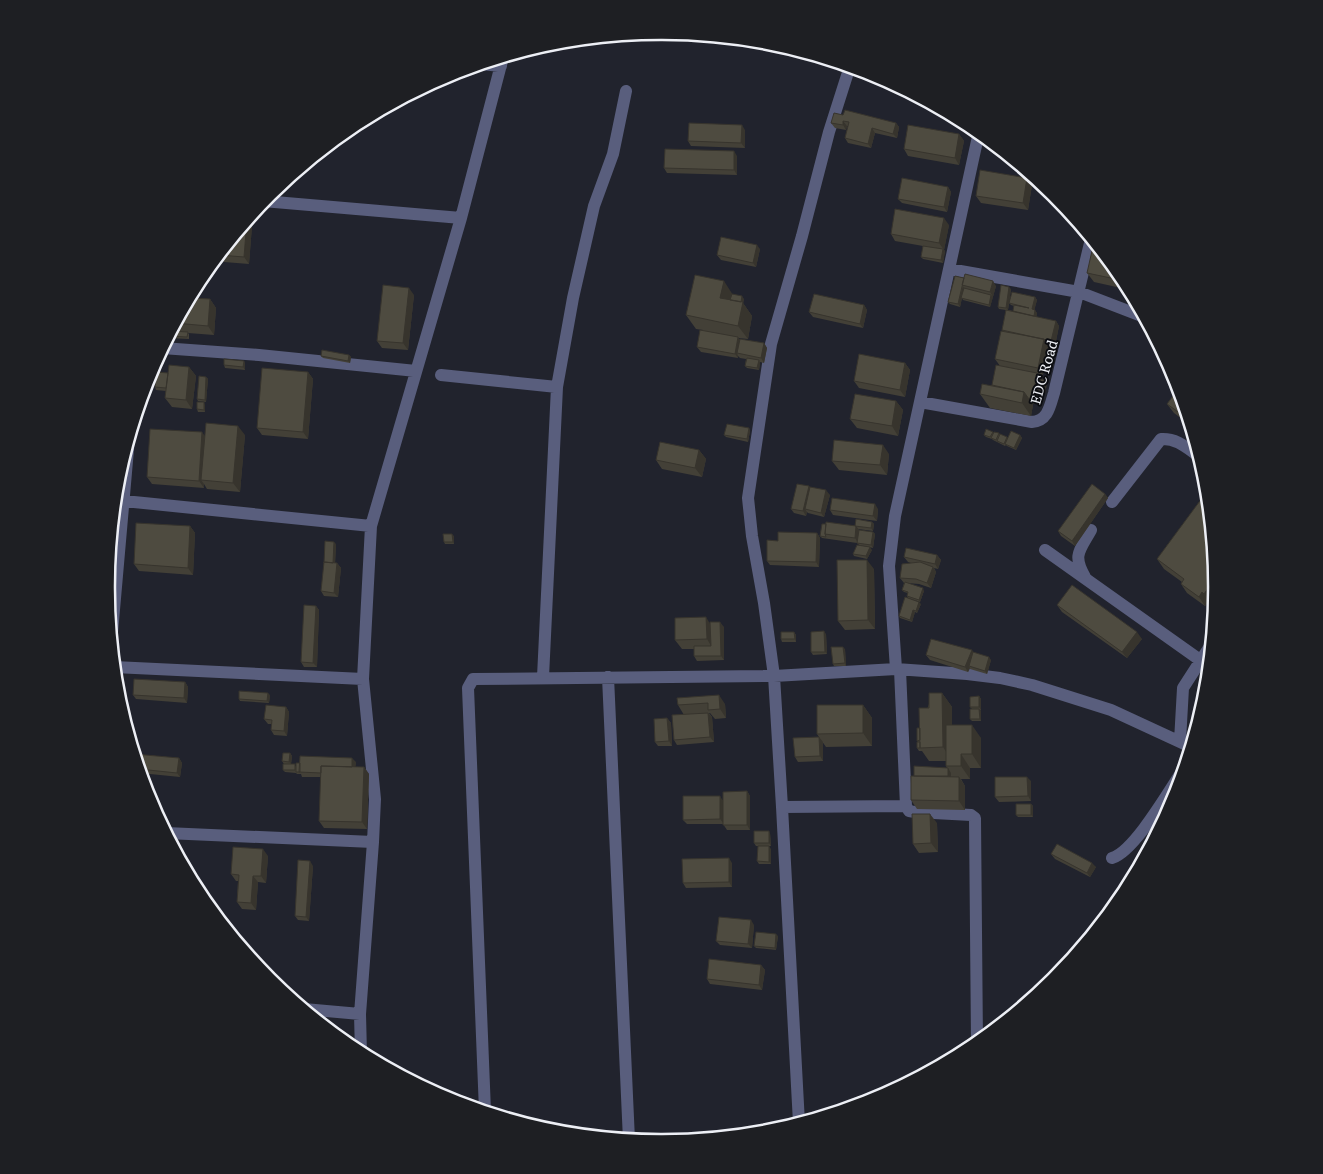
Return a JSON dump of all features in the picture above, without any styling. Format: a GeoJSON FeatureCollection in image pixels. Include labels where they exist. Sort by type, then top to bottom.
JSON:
{"type":"FeatureCollection","features":[{"type":"Feature","properties":{"kind":"street"},"geometry":{"type":"LineString","coordinates":[[361,1044],[360,1014],[373,842],[374,799],[363,678],[371,526],[462,218],[501,64]]}},
{"type":"Feature","properties":{"kind":"street"},"geometry":{"type":"LineString","coordinates":[[800,1116],[774,676],[764,602],[752,536],[748,498],[771,344],[829,132],[848,73]]}},
{"type":"Feature","properties":{"kind":"street"},"geometry":{"type":"LineString","coordinates":[[543,677],[557,387],[573,298],[594,206],[613,154],[626,91]]}},
{"type":"Feature","properties":{"kind":"street"},"geometry":{"type":"LineString","coordinates":[[977,141],[895,516],[889,566],[890,600],[898,670],[906,806],[910,811],[915,812],[972,815],[975,818],[977,1033]]}},
{"type":"Feature","properties":{"kind":"street"},"geometry":{"type":"LineString","coordinates":[[273,202],[462,218]]}},
{"type":"Feature","properties":{"kind":"street","name":"EDC Road"},"geometry":{"type":"LineString","coordinates":[[920,402],[1032,422],[1043,419],[1050,408],[1089,247]]}},
{"type":"Feature","properties":{"kind":"street"},"geometry":{"type":"LineString","coordinates":[[949,269],[1079,292],[1135,313]]}},
{"type":"Feature","properties":{"kind":"street"},"geometry":{"type":"LineString","coordinates":[[169,349],[259,355],[416,371]]}},
{"type":"Feature","properties":{"kind":"street"},"geometry":{"type":"LineString","coordinates":[[441,375],[557,387]]}},
{"type":"Feature","properties":{"kind":"street"},"geometry":{"type":"LineString","coordinates":[[1112,502],[1161,439],[1170,438],[1180,442],[1191,450]]}},
{"type":"Feature","properties":{"kind":"street"},"geometry":{"type":"LineString","coordinates":[[122,500],[371,526]]}},
{"type":"Feature","properties":{"kind":"street"},"geometry":{"type":"LineString","coordinates":[[1086,579],[1078,566],[1078,553],[1091,530]]}},
{"type":"Feature","properties":{"kind":"street"},"geometry":{"type":"LineString","coordinates":[[1044,550],[1200,660]]}},
{"type":"Feature","properties":{"kind":"street"},"geometry":{"type":"LineString","coordinates":[[485,1105],[468,688],[473,678],[774,676],[898,670],[967,674],[1000,678],[1032,685],[1111,710],[1185,744],[1182,688],[1204,654]]}},
{"type":"Feature","properties":{"kind":"street"},"geometry":{"type":"LineString","coordinates":[[121,667],[363,678]]}},
{"type":"Feature","properties":{"kind":"street"},"geometry":{"type":"LineString","coordinates":[[608,677],[629,1133]]}},
{"type":"Feature","properties":{"kind":"street"},"geometry":{"type":"LineString","coordinates":[[1112,858],[1120,856],[1136,838],[1169,790]]}},
{"type":"Feature","properties":{"kind":"street"},"geometry":{"type":"LineString","coordinates":[[782,807],[906,806]]}},
{"type":"Feature","properties":{"kind":"street"},"geometry":{"type":"LineString","coordinates":[[173,833],[373,842]]}},
{"type":"Feature","properties":{"kind":"street"},"geometry":{"type":"LineString","coordinates":[[316,1010],[360,1014]]}},
{"type":"Feature","properties":{"kind":"building"},"geometry":{"type":"Polygon","coordinates":[[[845,110],[896,123],[893,134],[872,128],[868,144],[845,138],[849,122],[843,121],[843,125],[831,123],[834,113],[843,115],[845,110]]]}},
{"type":"Feature","properties":{"kind":"building"},"geometry":{"type":"Polygon","coordinates":[[[689,123],[742,125],[741,143],[688,141],[689,123]]]}},
{"type":"Feature","properties":{"kind":"building"},"geometry":{"type":"Polygon","coordinates":[[[908,125],[959,134],[955,158],[904,149],[908,125]]]}},
{"type":"Feature","properties":{"kind":"building"},"geometry":{"type":"Polygon","coordinates":[[[665,149],[734,151],[734,170],[664,168],[665,149]]]}},
{"type":"Feature","properties":{"kind":"building"},"geometry":{"type":"Polygon","coordinates":[[[980,170],[1024,177],[1027,180],[1023,203],[976,196],[980,170]]]}},
{"type":"Feature","properties":{"kind":"building"},"geometry":{"type":"Polygon","coordinates":[[[902,178],[948,187],[944,207],[898,199],[902,178]]]}},
{"type":"Feature","properties":{"kind":"building"},"geometry":{"type":"Polygon","coordinates":[[[895,209],[944,218],[939,243],[891,234],[895,209]]]}},
{"type":"Feature","properties":{"kind":"building"},"geometry":{"type":"Polygon","coordinates":[[[246,231],[244,257],[227,256],[246,231]]]}},
{"type":"Feature","properties":{"kind":"building"},"geometry":{"type":"Polygon","coordinates":[[[721,237],[757,245],[753,263],[717,255],[721,237]]]}},
{"type":"Feature","properties":{"kind":"building"},"geometry":{"type":"Polygon","coordinates":[[[923,246],[943,249],[941,260],[921,257],[923,246]]]}},
{"type":"Feature","properties":{"kind":"building"},"geometry":{"type":"Polygon","coordinates":[[[1092,250],[1113,278],[1087,273],[1092,250]]]}},
{"type":"Feature","properties":{"kind":"building"},"geometry":{"type":"Polygon","coordinates":[[[965,274],[993,281],[990,292],[962,285],[965,274]]]}},
{"type":"Feature","properties":{"kind":"building"},"geometry":{"type":"Polygon","coordinates":[[[695,275],[724,281],[720,298],[743,302],[738,326],[686,315],[695,275]]]}},
{"type":"Feature","properties":{"kind":"building"},"geometry":{"type":"Polygon","coordinates":[[[955,276],[964,278],[958,304],[948,302],[955,276]]]}},
{"type":"Feature","properties":{"kind":"building"},"geometry":{"type":"Polygon","coordinates":[[[383,285],[409,288],[403,343],[377,341],[383,285]]]}},
{"type":"Feature","properties":{"kind":"building"},"geometry":{"type":"Polygon","coordinates":[[[1001,285],[1009,287],[1006,308],[998,307],[1001,285]]]}},
{"type":"Feature","properties":{"kind":"building"},"geometry":{"type":"Polygon","coordinates":[[[964,288],[991,295],[989,305],[961,298],[964,288]]]}},
{"type":"Feature","properties":{"kind":"building"},"geometry":{"type":"Polygon","coordinates":[[[1012,292],[1035,297],[1032,309],[1035,310],[1034,316],[1013,311],[1014,305],[1029,308],[1009,303],[1012,292]]]}},
{"type":"Feature","properties":{"kind":"building"},"geometry":{"type":"Polygon","coordinates":[[[732,294],[742,296],[741,302],[730,300],[732,294]]]}},
{"type":"Feature","properties":{"kind":"building"},"geometry":{"type":"Polygon","coordinates":[[[814,294],[864,305],[860,324],[809,312],[814,294]]]}},
{"type":"Feature","properties":{"kind":"building"},"geometry":{"type":"Polygon","coordinates":[[[197,298],[210,299],[208,326],[182,324],[197,298]]]}},
{"type":"Feature","properties":{"kind":"building"},"geometry":{"type":"Polygon","coordinates":[[[1006,310],[1056,321],[1051,341],[1002,330],[1006,310]]]}},
{"type":"Feature","properties":{"kind":"building"},"geometry":{"type":"Polygon","coordinates":[[[700,330],[738,337],[735,354],[697,347],[700,330]]]}},
{"type":"Feature","properties":{"kind":"building"},"geometry":{"type":"Polygon","coordinates":[[[178,331],[188,332],[187,337],[176,336],[178,331]]]}},
{"type":"Feature","properties":{"kind":"building"},"geometry":{"type":"Polygon","coordinates":[[[1001,331],[1044,339],[1038,368],[995,359],[1001,331]]]}},
{"type":"Feature","properties":{"kind":"building"},"geometry":{"type":"Polygon","coordinates":[[[740,339],[764,343],[761,358],[737,353],[740,339]]]}},
{"type":"Feature","properties":{"kind":"building"},"geometry":{"type":"Polygon","coordinates":[[[322,350],[349,355],[348,361],[321,356],[322,350]]]}},
{"type":"Feature","properties":{"kind":"building"},"geometry":{"type":"Polygon","coordinates":[[[859,354],[905,363],[900,390],[854,381],[859,354]]]}},
{"type":"Feature","properties":{"kind":"building"},"geometry":{"type":"Polygon","coordinates":[[[747,358],[759,360],[757,368],[745,366],[747,358]]]}},
{"type":"Feature","properties":{"kind":"building"},"geometry":{"type":"Polygon","coordinates":[[[224,359],[244,361],[243,367],[224,365],[224,359]]]}},
{"type":"Feature","properties":{"kind":"building"},"geometry":{"type":"Polygon","coordinates":[[[169,365],[189,367],[186,400],[165,398],[169,365]]]}},
{"type":"Feature","properties":{"kind":"building"},"geometry":{"type":"Polygon","coordinates":[[[996,365],[1037,373],[1032,400],[1024,392],[992,385],[996,365]]]}},
{"type":"Feature","properties":{"kind":"building"},"geometry":{"type":"Polygon","coordinates":[[[262,368],[308,372],[303,432],[257,428],[262,368]]]}},
{"type":"Feature","properties":{"kind":"building"},"geometry":{"type":"Polygon","coordinates":[[[159,372],[168,373],[166,388],[155,387],[159,372]]]}},
{"type":"Feature","properties":{"kind":"building"},"geometry":{"type":"Polygon","coordinates":[[[199,376],[206,377],[205,400],[197,399],[199,376]]]}},
{"type":"Feature","properties":{"kind":"building"},"geometry":{"type":"Polygon","coordinates":[[[1041,379],[1045,380],[1043,391],[1038,391],[1041,379]]]}},
{"type":"Feature","properties":{"kind":"building"},"geometry":{"type":"Polygon","coordinates":[[[982,384],[1024,392],[1022,403],[980,394],[982,384]]]}},
{"type":"Feature","properties":{"kind":"building"},"geometry":{"type":"Polygon","coordinates":[[[855,394],[896,401],[892,426],[850,419],[855,394]]]}},
{"type":"Feature","properties":{"kind":"building"},"geometry":{"type":"Polygon","coordinates":[[[1173,396],[1180,413],[1167,404],[1173,396]]]}},
{"type":"Feature","properties":{"kind":"building"},"geometry":{"type":"Polygon","coordinates":[[[197,402],[204,402],[204,410],[197,409],[197,402]]]}},
{"type":"Feature","properties":{"kind":"building"},"geometry":{"type":"Polygon","coordinates":[[[206,423],[238,426],[233,483],[201,480],[206,423]]]}},
{"type":"Feature","properties":{"kind":"building"},"geometry":{"type":"Polygon","coordinates":[[[727,424],[749,428],[747,439],[724,435],[727,424]]]}},
{"type":"Feature","properties":{"kind":"building"},"geometry":{"type":"Polygon","coordinates":[[[150,429],[202,432],[199,481],[147,477],[150,429]]]}},
{"type":"Feature","properties":{"kind":"building"},"geometry":{"type":"Polygon","coordinates":[[[986,429],[993,432],[990,437],[984,435],[986,429]]]}},
{"type":"Feature","properties":{"kind":"building"},"geometry":{"type":"Polygon","coordinates":[[[1011,431],[1020,435],[1014,448],[1005,444],[1011,431]]]}},
{"type":"Feature","properties":{"kind":"building"},"geometry":{"type":"Polygon","coordinates":[[[994,432],[999,433],[996,440],[991,438],[994,432]]]}},
{"type":"Feature","properties":{"kind":"building"},"geometry":{"type":"Polygon","coordinates":[[[1000,434],[1007,437],[1004,444],[997,441],[1000,434]]]}},
{"type":"Feature","properties":{"kind":"building"},"geometry":{"type":"Polygon","coordinates":[[[834,440],[883,445],[880,465],[832,461],[834,440]]]}},
{"type":"Feature","properties":{"kind":"building"},"geometry":{"type":"Polygon","coordinates":[[[660,442],[699,450],[695,468],[656,460],[660,442]]]}},
{"type":"Feature","properties":{"kind":"building"},"geometry":{"type":"Polygon","coordinates":[[[797,484],[809,486],[803,511],[791,509],[797,484]]]}},
{"type":"Feature","properties":{"kind":"building"},"geometry":{"type":"Polygon","coordinates":[[[1092,484],[1105,494],[1072,541],[1058,531],[1092,484]]]}},
{"type":"Feature","properties":{"kind":"building"},"geometry":{"type":"Polygon","coordinates":[[[810,487],[826,490],[821,513],[805,509],[810,487]]]}},
{"type":"Feature","properties":{"kind":"building"},"geometry":{"type":"Polygon","coordinates":[[[832,498],[875,504],[873,516],[830,510],[832,498]]]}},
{"type":"Feature","properties":{"kind":"building"},"geometry":{"type":"Polygon","coordinates":[[[1201,499],[1207,551],[1208,588],[1204,594],[1202,592],[1199,597],[1181,584],[1184,579],[1157,559],[1201,499]]]}},
{"type":"Feature","properties":{"kind":"building"},"geometry":{"type":"Polygon","coordinates":[[[856,519],[872,522],[871,528],[855,526],[856,519]]]}},
{"type":"Feature","properties":{"kind":"building"},"geometry":{"type":"Polygon","coordinates":[[[826,522],[856,526],[855,538],[825,534],[826,522]]]}},
{"type":"Feature","properties":{"kind":"building"},"geometry":{"type":"Polygon","coordinates":[[[136,523],[190,526],[188,568],[134,564],[136,523]]]}},
{"type":"Feature","properties":{"kind":"building"},"geometry":{"type":"Polygon","coordinates":[[[822,524],[826,524],[826,537],[820,536],[822,524]]]}},
{"type":"Feature","properties":{"kind":"building"},"geometry":{"type":"Polygon","coordinates":[[[859,530],[873,532],[871,545],[857,543],[859,530]]]}},
{"type":"Feature","properties":{"kind":"building"},"geometry":{"type":"Polygon","coordinates":[[[778,532],[817,533],[816,562],[767,561],[767,540],[778,541],[778,532]]]}},
{"type":"Feature","properties":{"kind":"building"},"geometry":{"type":"Polygon","coordinates":[[[443,534],[452,534],[453,542],[444,542],[443,534]]]}},
{"type":"Feature","properties":{"kind":"building"},"geometry":{"type":"Polygon","coordinates":[[[325,541],[334,542],[333,563],[324,562],[325,541]]]}},
{"type":"Feature","properties":{"kind":"building"},"geometry":{"type":"Polygon","coordinates":[[[857,545],[870,547],[866,556],[853,554],[857,545]]]}},
{"type":"Feature","properties":{"kind":"building"},"geometry":{"type":"Polygon","coordinates":[[[906,548],[937,555],[935,564],[904,557],[906,548]]]}},
{"type":"Feature","properties":{"kind":"building"},"geometry":{"type":"Polygon","coordinates":[[[837,560],[867,560],[868,620],[838,621],[837,560]]]}},
{"type":"Feature","properties":{"kind":"building"},"geometry":{"type":"Polygon","coordinates":[[[324,562],[337,563],[334,593],[321,591],[324,562]]]}},
{"type":"Feature","properties":{"kind":"building"},"geometry":{"type":"Polygon","coordinates":[[[920,562],[933,567],[927,583],[916,579],[900,578],[902,564],[920,562]]]}},
{"type":"Feature","properties":{"kind":"building"},"geometry":{"type":"Polygon","coordinates":[[[905,582],[923,588],[919,600],[907,596],[908,592],[902,590],[905,582]]]}},
{"type":"Feature","properties":{"kind":"building"},"geometry":{"type":"Polygon","coordinates":[[[1072,585],[1137,632],[1122,652],[1057,605],[1072,585]]]}},
{"type":"Feature","properties":{"kind":"building"},"geometry":{"type":"Polygon","coordinates":[[[905,597],[919,602],[916,611],[913,610],[910,620],[899,616],[905,597]]]}},
{"type":"Feature","properties":{"kind":"building"},"geometry":{"type":"Polygon","coordinates":[[[304,605],[316,606],[313,663],[301,662],[304,605]]]}},
{"type":"Feature","properties":{"kind":"building"},"geometry":{"type":"Polygon","coordinates":[[[706,617],[707,639],[675,640],[675,618],[706,617]]]}},
{"type":"Feature","properties":{"kind":"building"},"geometry":{"type":"Polygon","coordinates":[[[710,622],[720,622],[721,656],[694,656],[694,646],[711,646],[710,622]]]}},
{"type":"Feature","properties":{"kind":"building"},"geometry":{"type":"Polygon","coordinates":[[[824,631],[825,652],[811,652],[811,632],[824,631]]]}},
{"type":"Feature","properties":{"kind":"building"},"geometry":{"type":"Polygon","coordinates":[[[781,632],[794,632],[795,639],[781,639],[781,632]]]}},
{"type":"Feature","properties":{"kind":"building"},"geometry":{"type":"Polygon","coordinates":[[[931,639],[972,650],[965,667],[926,655],[931,639]]]}},
{"type":"Feature","properties":{"kind":"building"},"geometry":{"type":"Polygon","coordinates":[[[831,647],[843,647],[845,663],[833,664],[831,647]]]}},
{"type":"Feature","properties":{"kind":"building"},"geometry":{"type":"Polygon","coordinates":[[[973,652],[989,657],[985,671],[969,666],[973,652]]]}},
{"type":"Feature","properties":{"kind":"building"},"geometry":{"type":"Polygon","coordinates":[[[134,679],[185,682],[184,698],[133,695],[134,679]]]}},
{"type":"Feature","properties":{"kind":"building"},"geometry":{"type":"Polygon","coordinates":[[[239,691],[268,693],[267,701],[239,699],[239,691]]]}},
{"type":"Feature","properties":{"kind":"building"},"geometry":{"type":"Polygon","coordinates":[[[929,693],[942,693],[943,747],[920,748],[919,708],[929,708],[929,693]]]}},
{"type":"Feature","properties":{"kind":"building"},"geometry":{"type":"Polygon","coordinates":[[[719,695],[720,709],[708,710],[708,703],[678,705],[677,698],[719,695]]]}},
{"type":"Feature","properties":{"kind":"building"},"geometry":{"type":"Polygon","coordinates":[[[979,696],[979,707],[970,707],[970,697],[979,696]]]}},
{"type":"Feature","properties":{"kind":"building"},"geometry":{"type":"Polygon","coordinates":[[[266,705],[286,707],[284,731],[271,730],[272,720],[264,719],[266,705]]]}},
{"type":"Feature","properties":{"kind":"building"},"geometry":{"type":"Polygon","coordinates":[[[817,705],[863,705],[863,733],[817,734],[817,705]]]}},
{"type":"Feature","properties":{"kind":"building"},"geometry":{"type":"Polygon","coordinates":[[[970,709],[979,709],[980,719],[970,719],[970,709]]]}},
{"type":"Feature","properties":{"kind":"building"},"geometry":{"type":"Polygon","coordinates":[[[708,713],[710,737],[674,740],[672,715],[708,713]]]}},
{"type":"Feature","properties":{"kind":"building"},"geometry":{"type":"Polygon","coordinates":[[[667,718],[669,741],[655,742],[654,719],[667,718]]]}},
{"type":"Feature","properties":{"kind":"building"},"geometry":{"type":"Polygon","coordinates":[[[946,725],[972,725],[972,754],[961,754],[961,766],[946,766],[946,725]]]}},
{"type":"Feature","properties":{"kind":"building"},"geometry":{"type":"Polygon","coordinates":[[[917,728],[920,728],[920,740],[917,741],[917,728]]]}},
{"type":"Feature","properties":{"kind":"building"},"geometry":{"type":"Polygon","coordinates":[[[819,737],[820,756],[795,757],[793,738],[819,737]]]}},
{"type":"Feature","properties":{"kind":"building"},"geometry":{"type":"Polygon","coordinates":[[[917,742],[920,742],[920,748],[917,748],[917,742]]]}},
{"type":"Feature","properties":{"kind":"building"},"geometry":{"type":"Polygon","coordinates":[[[283,753],[290,753],[289,762],[282,761],[283,753]]]}},
{"type":"Feature","properties":{"kind":"building"},"geometry":{"type":"Polygon","coordinates":[[[141,755],[179,758],[177,773],[146,770],[141,755]]]}},
{"type":"Feature","properties":{"kind":"building"},"geometry":{"type":"Polygon","coordinates":[[[300,756],[352,758],[352,767],[321,766],[321,773],[299,772],[300,756]]]}},
{"type":"Feature","properties":{"kind":"building"},"geometry":{"type":"Polygon","coordinates":[[[296,763],[300,763],[300,772],[296,772],[296,763]]]}},
{"type":"Feature","properties":{"kind":"building"},"geometry":{"type":"Polygon","coordinates":[[[283,764],[295,764],[295,770],[283,770],[283,764]]]}},
{"type":"Feature","properties":{"kind":"building"},"geometry":{"type":"Polygon","coordinates":[[[321,766],[364,767],[362,822],[319,821],[321,766]]]}},
{"type":"Feature","properties":{"kind":"building"},"geometry":{"type":"Polygon","coordinates":[[[914,766],[948,768],[948,776],[914,776],[914,766]]]}},
{"type":"Feature","properties":{"kind":"building"},"geometry":{"type":"Polygon","coordinates":[[[911,776],[959,777],[959,801],[911,800],[911,776]]]}},
{"type":"Feature","properties":{"kind":"building"},"geometry":{"type":"Polygon","coordinates":[[[995,777],[1027,777],[1028,796],[995,797],[995,777]]]}},
{"type":"Feature","properties":{"kind":"building"},"geometry":{"type":"Polygon","coordinates":[[[747,791],[747,825],[723,825],[723,792],[747,791]]]}},
{"type":"Feature","properties":{"kind":"building"},"geometry":{"type":"Polygon","coordinates":[[[683,796],[720,796],[720,819],[683,820],[683,796]]]}},
{"type":"Feature","properties":{"kind":"building"},"geometry":{"type":"Polygon","coordinates":[[[1016,804],[1031,804],[1031,815],[1016,815],[1016,804]]]}},
{"type":"Feature","properties":{"kind":"building"},"geometry":{"type":"Polygon","coordinates":[[[912,814],[930,814],[931,843],[913,844],[912,814]]]}},
{"type":"Feature","properties":{"kind":"building"},"geometry":{"type":"Polygon","coordinates":[[[754,831],[769,831],[769,843],[754,843],[754,831]]]}},
{"type":"Feature","properties":{"kind":"building"},"geometry":{"type":"Polygon","coordinates":[[[1057,844],[1092,863],[1087,873],[1051,854],[1057,844]]]}},
{"type":"Feature","properties":{"kind":"building"},"geometry":{"type":"Polygon","coordinates":[[[758,846],[769,846],[769,862],[757,861],[758,846]]]}},
{"type":"Feature","properties":{"kind":"building"},"geometry":{"type":"Polygon","coordinates":[[[233,847],[263,849],[261,876],[253,876],[251,903],[237,902],[239,875],[231,874],[233,847]]]}},
{"type":"Feature","properties":{"kind":"building"},"geometry":{"type":"Polygon","coordinates":[[[729,858],[729,882],[683,883],[682,859],[729,858]]]}},
{"type":"Feature","properties":{"kind":"building"},"geometry":{"type":"Polygon","coordinates":[[[298,860],[310,861],[306,917],[295,916],[298,860]]]}},
{"type":"Feature","properties":{"kind":"building"},"geometry":{"type":"Polygon","coordinates":[[[719,917],[751,920],[748,944],[716,941],[719,917]]]}},
{"type":"Feature","properties":{"kind":"building"},"geometry":{"type":"Polygon","coordinates":[[[756,932],[776,934],[775,948],[754,946],[756,932]]]}},
{"type":"Feature","properties":{"kind":"building"},"geometry":{"type":"Polygon","coordinates":[[[709,959],[761,965],[759,985],[707,979],[709,959]]]}}]}
